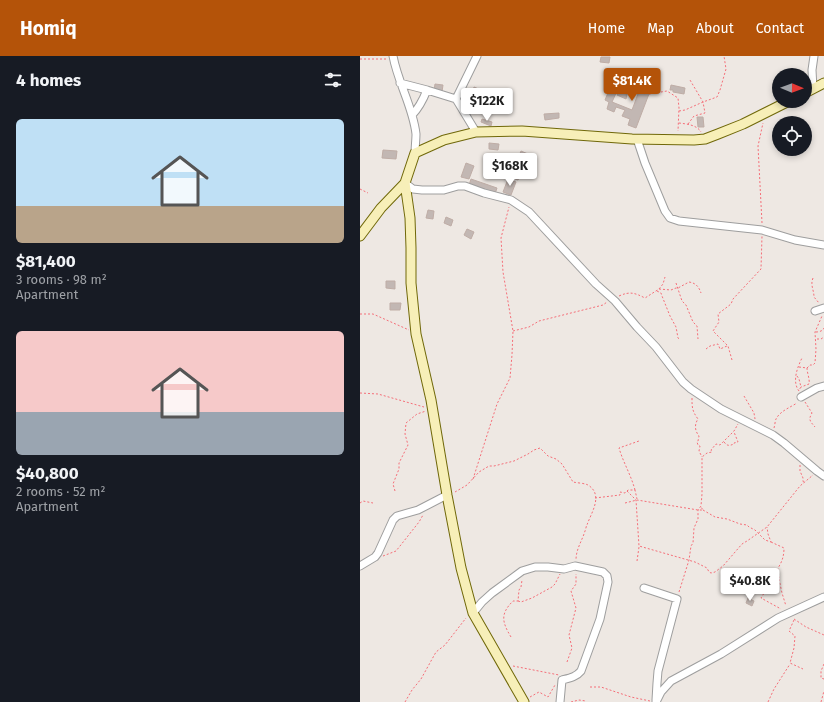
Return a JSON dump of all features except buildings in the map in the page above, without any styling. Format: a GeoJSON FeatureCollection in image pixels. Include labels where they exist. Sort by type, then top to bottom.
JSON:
{"type":"FeatureCollection","features":[{"type":"Feature","properties":{"kind":"street"},"geometry":{"type":"LineString","coordinates":[[456,99],[477,56]]}},
{"type":"Feature","properties":{"kind":"street"},"geometry":{"type":"LineString","coordinates":[[812,70],[814,56]]}},
{"type":"Feature","properties":{"kind":"street"},"geometry":{"type":"LineString","coordinates":[[360,236],[381,208],[404,183],[415,153],[416,135],[412,115],[393,58]]}},
{"type":"Feature","properties":{"kind":"street"},"geometry":{"type":"LineString","coordinates":[[400,82],[456,99],[476,132]]}},
{"type":"Feature","properties":{"kind":"street"},"geometry":{"type":"LineString","coordinates":[[812,89],[824,83]]}},
{"type":"Feature","properties":{"kind":"street"},"geometry":{"type":"LineString","coordinates":[[412,115],[422,102],[427,90]]}},
{"type":"Feature","properties":{"kind":"street"},"geometry":{"type":"LineString","coordinates":[[415,153],[444,140],[476,132],[522,131],[637,139],[705,139],[742,124],[775,108]]}},
{"type":"Feature","properties":{"kind":"street"},"geometry":{"type":"LineString","coordinates":[[637,139],[659,197],[670,218],[679,222],[762,230],[795,240],[824,245]]}},
{"type":"Feature","properties":{"kind":"street"},"geometry":{"type":"LineString","coordinates":[[404,183],[413,189],[422,190],[444,190],[458,186],[465,186],[511,200],[529,212],[596,284],[615,301],[656,347],[683,382],[721,409],[773,435],[824,476]]}},
{"type":"Feature","properties":{"kind":"street"},"geometry":{"type":"LineString","coordinates":[[404,183],[410,218],[411,283],[416,334],[432,409],[461,568],[472,612],[524,701]]}},
{"type":"Feature","properties":{"kind":"street"},"geometry":{"type":"LineString","coordinates":[[815,311],[824,308]]}},
{"type":"Feature","properties":{"kind":"street"},"geometry":{"type":"LineString","coordinates":[[801,397],[817,388],[824,386]]}},
{"type":"Feature","properties":{"kind":"street"},"geometry":{"type":"LineString","coordinates":[[360,566],[375,557],[378,553],[393,520],[397,516],[418,510],[447,495]]}},
{"type":"Feature","properties":{"kind":"street"},"geometry":{"type":"LineString","coordinates":[[472,612],[492,593],[522,571],[534,567],[564,569],[576,566],[603,572],[607,576],[608,582],[600,619],[581,671],[574,677],[562,680],[560,702]]}},
{"type":"Feature","properties":{"kind":"street"},"geometry":{"type":"LineString","coordinates":[[644,588],[677,599],[658,671],[656,683],[656,702]]}},
{"type":"Feature","properties":{"kind":"street"},"geometry":{"type":"LineString","coordinates":[[656,702],[661,692],[671,681],[721,654],[778,618],[824,597]]}},
{"type":"Feature","properties":{"kind":"path"},"geometry":{"type":"LineString","coordinates":[[679,111],[717,97],[726,69],[724,56]]}},
{"type":"Feature","properties":{"kind":"path"},"geometry":{"type":"LineString","coordinates":[[360,58],[393,58]]}},
{"type":"Feature","properties":{"kind":"path"},"geometry":{"type":"LineString","coordinates":[[688,124],[694,116],[705,113],[703,102],[690,80]]}},
{"type":"Feature","properties":{"kind":"path"},"geometry":{"type":"LineString","coordinates":[[649,94],[667,91],[678,98],[678,132],[680,140]]}},
{"type":"Feature","properties":{"kind":"path"},"geometry":{"type":"LineString","coordinates":[[732,360],[728,346],[713,331],[719,322],[718,314],[731,304],[733,299],[761,269],[762,230],[758,146],[765,113]]}},
{"type":"Feature","properties":{"kind":"path"},"geometry":{"type":"LineString","coordinates":[[679,123],[688,124],[699,129],[705,139]]}},
{"type":"Feature","properties":{"kind":"path"},"geometry":{"type":"LineString","coordinates":[[360,189],[368,192]]}},
{"type":"Feature","properties":{"kind":"path"},"geometry":{"type":"LineString","coordinates":[[473,480],[497,404],[510,378],[513,331],[503,272],[501,238],[511,200]]}},
{"type":"Feature","properties":{"kind":"path"},"geometry":{"type":"LineString","coordinates":[[615,301],[618,296],[635,293],[645,298],[659,289],[663,284],[665,277]]}},
{"type":"Feature","properties":{"kind":"path"},"geometry":{"type":"LineString","coordinates":[[659,289],[671,290],[684,286],[689,282],[693,282],[699,286],[702,293]]}},
{"type":"Feature","properties":{"kind":"path"},"geometry":{"type":"LineString","coordinates":[[676,283],[682,301],[686,305],[693,322],[697,326],[698,339]]}},
{"type":"Feature","properties":{"kind":"path"},"geometry":{"type":"LineString","coordinates":[[656,291],[662,296],[676,327],[679,339]]}},
{"type":"Feature","properties":{"kind":"path"},"geometry":{"type":"LineString","coordinates":[[513,331],[539,321],[603,305],[608,302],[609,296]]}},
{"type":"Feature","properties":{"kind":"path"},"geometry":{"type":"LineString","coordinates":[[360,314],[373,314],[416,334]]}},
{"type":"Feature","properties":{"kind":"path"},"geometry":{"type":"LineString","coordinates":[[816,332],[820,332],[824,328]]}},
{"type":"Feature","properties":{"kind":"path"},"geometry":{"type":"LineString","coordinates":[[816,339],[821,339],[824,337]]}},
{"type":"Feature","properties":{"kind":"path"},"geometry":{"type":"LineString","coordinates":[[706,349],[710,346],[718,344],[720,349],[728,346]]}},
{"type":"Feature","properties":{"kind":"path"},"geometry":{"type":"LineString","coordinates":[[807,368],[810,364],[813,365],[815,363],[816,349]]}},
{"type":"Feature","properties":{"kind":"path"},"geometry":{"type":"LineString","coordinates":[[802,358],[796,375],[796,387],[798,391],[801,387],[809,384],[810,381],[807,368]]}},
{"type":"Feature","properties":{"kind":"path"},"geometry":{"type":"LineString","coordinates":[[798,366],[807,368]]}},
{"type":"Feature","properties":{"kind":"path"},"geometry":{"type":"LineString","coordinates":[[796,375],[801,387]]}},
{"type":"Feature","properties":{"kind":"path"},"geometry":{"type":"LineString","coordinates":[[691,389],[692,407],[694,414],[698,419],[695,423],[695,432],[699,436],[697,442],[700,446],[699,451],[702,457],[701,506],[703,510]]}},
{"type":"Feature","properties":{"kind":"path"},"geometry":{"type":"LineString","coordinates":[[360,392],[378,394],[432,409]]}},
{"type":"Feature","properties":{"kind":"path"},"geometry":{"type":"LineString","coordinates":[[744,396],[754,413],[756,423],[755,426]]}},
{"type":"Feature","properties":{"kind":"path"},"geometry":{"type":"LineString","coordinates":[[773,435],[778,416],[797,403],[801,397],[812,413],[810,420],[815,427]]}},
{"type":"Feature","properties":{"kind":"path"},"geometry":{"type":"LineString","coordinates":[[395,491],[393,484],[399,469],[399,463],[408,445],[405,434],[406,423],[418,414],[432,409]]}},
{"type":"Feature","properties":{"kind":"path"},"geometry":{"type":"LineString","coordinates":[[702,457],[707,453],[712,452],[711,450],[716,444],[720,445],[734,431],[738,424],[746,421]]}},
{"type":"Feature","properties":{"kind":"path"},"geometry":{"type":"LineString","coordinates":[[724,441],[729,446],[738,442],[734,431]]}},
{"type":"Feature","properties":{"kind":"path"},"geometry":{"type":"LineString","coordinates":[[637,561],[639,546],[637,500],[632,478],[619,448],[639,441]]}},
{"type":"Feature","properties":{"kind":"path"},"geometry":{"type":"LineString","coordinates":[[447,495],[467,486],[479,472],[489,466],[514,461],[540,448],[548,456],[556,459],[562,464],[573,482],[588,485],[594,492],[596,500],[593,513],[586,525],[576,553],[576,584],[572,591],[576,608],[569,635],[572,648],[567,662]]}},
{"type":"Feature","properties":{"kind":"path"},"geometry":{"type":"LineString","coordinates":[[800,457],[800,471],[804,483]]}},
{"type":"Feature","properties":{"kind":"path"},"geometry":{"type":"LineString","coordinates":[[639,546],[695,562],[707,568],[711,573],[715,572],[723,566],[742,544],[767,527],[804,483],[817,471]]}},
{"type":"Feature","properties":{"kind":"path"},"geometry":{"type":"LineString","coordinates":[[595,498],[620,495],[620,492],[625,493],[628,490],[635,490]]}},
{"type":"Feature","properties":{"kind":"path"},"geometry":{"type":"LineString","coordinates":[[627,492],[637,500]]}},
{"type":"Feature","properties":{"kind":"path"},"geometry":{"type":"LineString","coordinates":[[625,504],[637,500],[703,510],[715,517],[727,518],[740,524],[747,525],[749,528],[756,530],[765,540],[784,548],[784,554],[778,568],[782,593],[789,613],[794,620],[824,635]]}},
{"type":"Feature","properties":{"kind":"path"},"geometry":{"type":"LineString","coordinates":[[360,503],[363,501],[373,503]]}},
{"type":"Feature","properties":{"kind":"path"},"geometry":{"type":"LineString","coordinates":[[384,556],[396,551],[419,522],[428,505]]}},
{"type":"Feature","properties":{"kind":"path"},"geometry":{"type":"LineString","coordinates":[[677,599],[689,560],[691,546],[693,543],[694,528],[698,520],[698,510],[701,506]]}},
{"type":"Feature","properties":{"kind":"path"},"geometry":{"type":"LineString","coordinates":[[767,527],[771,542]]}},
{"type":"Feature","properties":{"kind":"path"},"geometry":{"type":"LineString","coordinates":[[511,636],[504,621],[504,613],[506,608],[513,601],[521,602],[552,587],[564,569]]}},
{"type":"Feature","properties":{"kind":"path"},"geometry":{"type":"LineString","coordinates":[[518,601],[519,590],[522,582],[522,571]]}},
{"type":"Feature","properties":{"kind":"path"},"geometry":{"type":"LineString","coordinates":[[779,578],[770,589],[766,590],[761,598],[789,613]]}},
{"type":"Feature","properties":{"kind":"path"},"geometry":{"type":"LineString","coordinates":[[405,702],[436,652],[446,645],[472,612]]}},
{"type":"Feature","properties":{"kind":"path"},"geometry":{"type":"LineString","coordinates":[[768,702],[790,663],[794,648],[794,636],[789,632],[794,620]]}},
{"type":"Feature","properties":{"kind":"path"},"geometry":{"type":"LineString","coordinates":[[790,663],[803,669]]}},
{"type":"Feature","properties":{"kind":"path"},"geometry":{"type":"LineString","coordinates":[[502,664],[559,675]]}},
{"type":"Feature","properties":{"kind":"path"},"geometry":{"type":"LineString","coordinates":[[824,664],[821,671],[821,678],[824,680]]}},
{"type":"Feature","properties":{"kind":"path"},"geometry":{"type":"LineString","coordinates":[[524,701],[539,692],[548,697],[556,682]]}},
{"type":"Feature","properties":{"kind":"path"},"geometry":{"type":"LineString","coordinates":[[590,687],[601,687],[631,697],[656,702]]}},
{"type":"Feature","properties":{"kind":"path"},"geometry":{"type":"LineString","coordinates":[[821,702],[824,691]]}},
{"type":"Feature","properties":{"kind":"path"},"geometry":{"type":"LineString","coordinates":[[571,702],[579,700],[586,701]]}}]}
